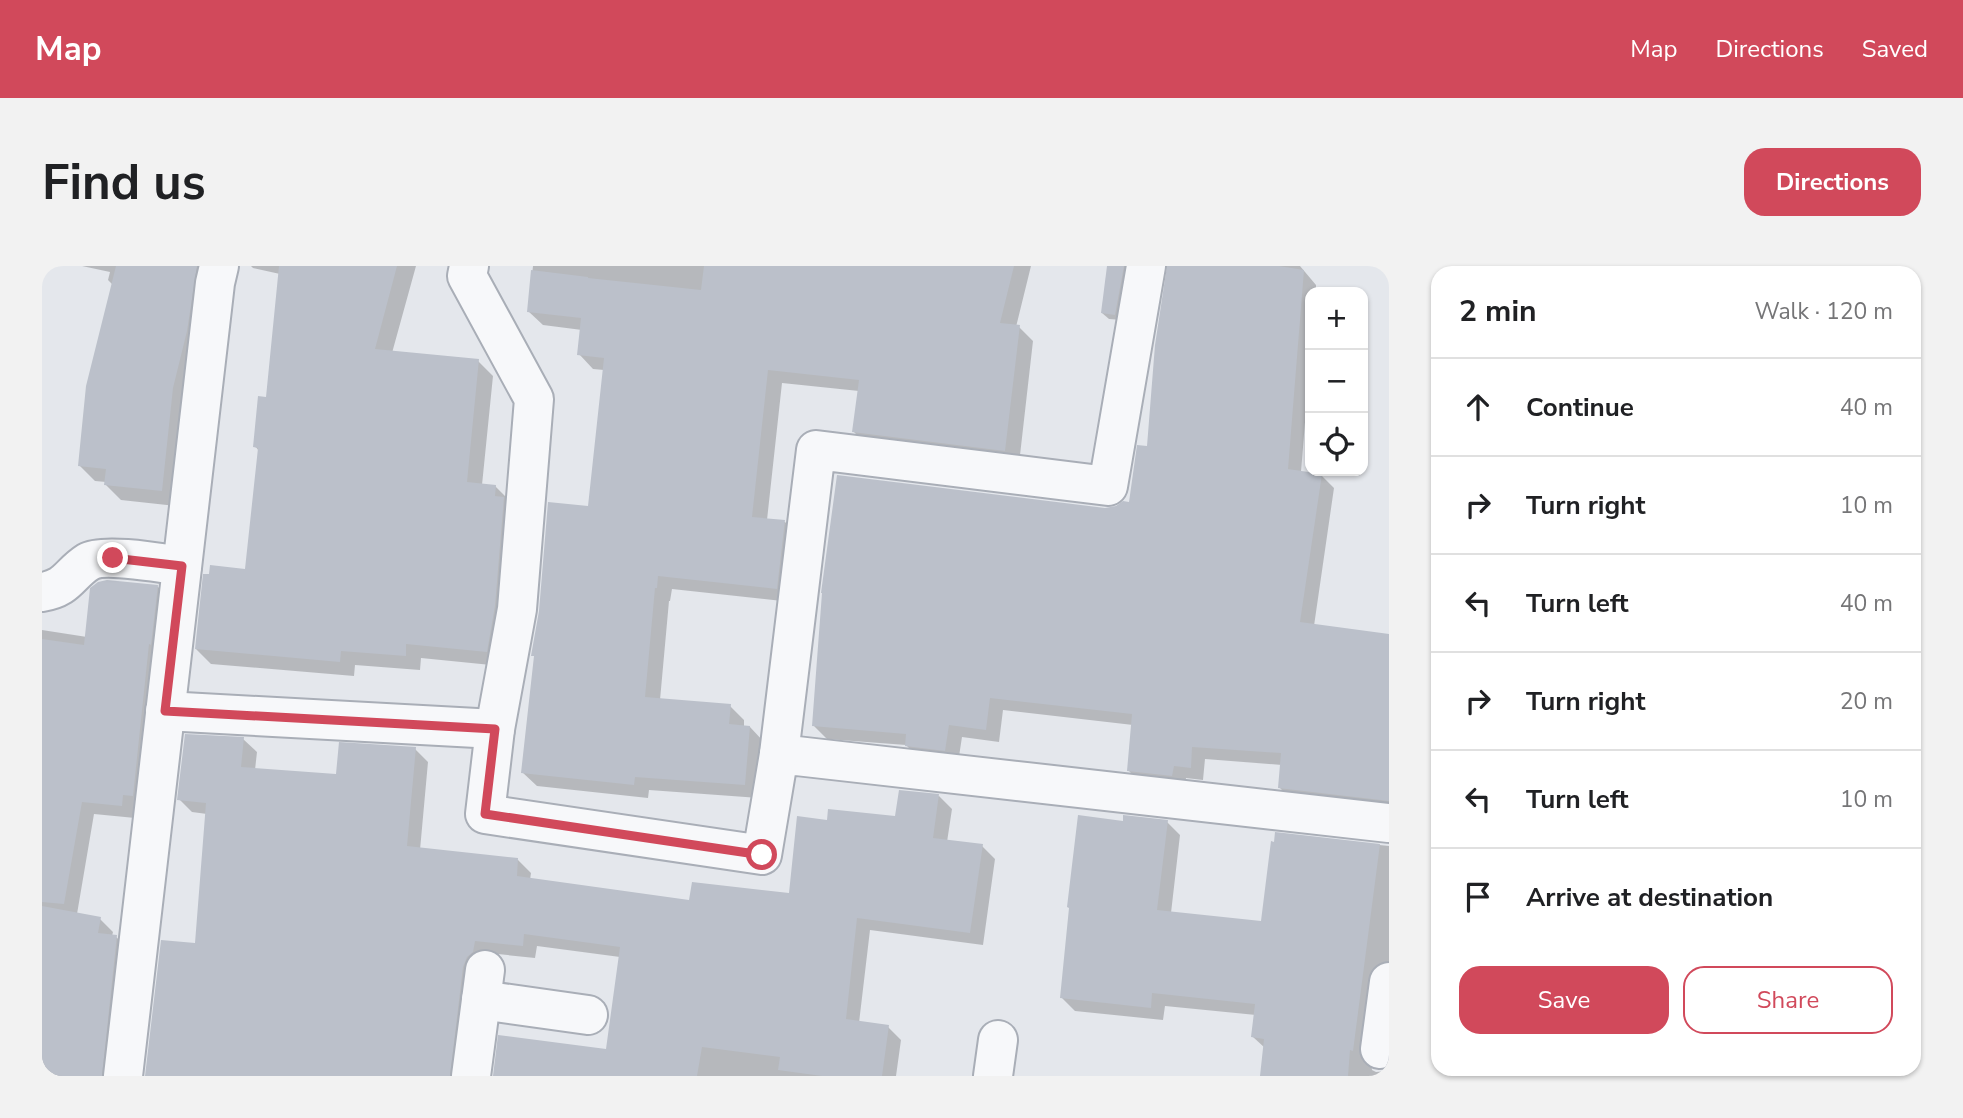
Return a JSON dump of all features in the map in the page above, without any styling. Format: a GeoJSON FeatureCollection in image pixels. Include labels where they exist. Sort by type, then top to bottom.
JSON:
{"type":"FeatureCollection","features":[{"type":"Feature","properties":{"kind":"street"},"geometry":{"type":"LineString","coordinates":[[123,1076],[219,266]]}},
{"type":"Feature","properties":{"kind":"street"},"geometry":{"type":"LineString","coordinates":[[469,266],[467,276],[534,399],[517,609],[495,729],[485,814],[762,855],[779,754],[816,450],[1108,486],[1146,266]]}},
{"type":"Feature","properties":{"kind":"street"},"geometry":{"type":"LineString","coordinates":[[42,592],[63,585],[87,562],[97,558],[182,566]]}},
{"type":"Feature","properties":{"kind":"street"},"geometry":{"type":"LineString","coordinates":[[165,711],[495,729]]}},
{"type":"Feature","properties":{"kind":"street"},"geometry":{"type":"LineString","coordinates":[[779,754],[1389,823]]}},
{"type":"Feature","properties":{"kind":"street"},"geometry":{"type":"LineString","coordinates":[[1380,1049],[1389,982]]}},
{"type":"Feature","properties":{"kind":"street"},"geometry":{"type":"LineString","coordinates":[[471,1076],[483,985],[588,1015]]}},
{"type":"Feature","properties":{"kind":"building"},"geometry":{"type":"Polygon","coordinates":[[[116,266],[197,266],[187,331],[173,388],[162,491],[104,485],[106,469],[78,466],[86,386],[116,266]]]}},
{"type":"Feature","properties":{"kind":"building"},"geometry":{"type":"Polygon","coordinates":[[[279,266],[397,266],[375,349],[479,359],[467,482],[496,485],[495,496],[504,497],[495,606],[487,652],[406,644],[406,656],[341,651],[340,662],[195,649],[203,574],[209,574],[210,565],[245,569],[258,448],[253,447],[258,396],[266,397],[279,266]]]}},
{"type":"Feature","properties":{"kind":"building"},"geometry":{"type":"Polygon","coordinates":[[[704,266],[1014,266],[1000,323],[1020,325],[1005,451],[852,432],[859,380],[768,370],[752,517],[785,520],[777,589],[658,576],[645,697],[731,704],[729,724],[750,726],[745,785],[635,777],[634,785],[521,773],[548,502],[588,506],[604,358],[577,355],[581,318],[527,312],[531,270],[701,290],[704,266]]]}},
{"type":"Feature","properties":{"kind":"building"},"geometry":{"type":"Polygon","coordinates":[[[1107,266],[1124,266],[1115,315],[1101,313],[1107,266]]]}},
{"type":"Feature","properties":{"kind":"building"},"geometry":{"type":"Polygon","coordinates":[[[1167,266],[1279,266],[1304,270],[1288,469],[1305,472],[1305,476],[1322,476],[1300,622],[1389,634],[1389,801],[1278,788],[1281,753],[1192,747],[1191,768],[1174,766],[1172,776],[1127,771],[1132,714],[990,698],[986,730],[949,725],[945,751],[905,746],[906,734],[812,726],[821,593],[837,475],[1105,508],[1116,506],[1123,501],[1129,502],[1137,445],[1147,446],[1155,345],[1167,266]]]}},
{"type":"Feature","properties":{"kind":"building"},"geometry":{"type":"Polygon","coordinates":[[[107,580],[158,585],[133,796],[123,795],[122,806],[82,802],[64,904],[42,902],[42,639],[84,645],[90,588],[107,580]]]}},
{"type":"Feature","properties":{"kind":"building"},"geometry":{"type":"Polygon","coordinates":[[[185,734],[244,737],[241,767],[336,774],[339,742],[416,747],[407,846],[518,858],[517,876],[689,900],[692,882],[789,893],[797,816],[827,820],[828,809],[895,816],[899,790],[939,794],[933,838],[983,844],[970,933],[857,918],[846,1019],[889,1025],[882,1076],[822,1076],[778,1070],[780,1057],[702,1047],[697,1076],[493,1076],[498,1035],[606,1049],[620,947],[524,934],[523,946],[475,941],[473,952],[467,957],[463,967],[450,1076],[145,1076],[161,940],[195,943],[206,803],[177,800],[185,734]]]}},
{"type":"Feature","properties":{"kind":"building"},"geometry":{"type":"Polygon","coordinates":[[[1078,815],[1123,821],[1123,815],[1168,820],[1157,910],[1261,921],[1271,841],[1274,842],[1275,832],[1380,844],[1348,1076],[1260,1076],[1264,1039],[1251,1037],[1255,1004],[1152,993],[1151,1008],[1060,998],[1078,815]]]}},
{"type":"Feature","properties":{"kind":"building"},"geometry":{"type":"Polygon","coordinates":[[[42,906],[101,917],[98,933],[117,935],[102,1076],[42,1076],[42,906]]]}},
{"type":"Feature","properties":{"kind":"route"},"geometry":{"type":"LineString","coordinates":[[113,558],[182,566],[165,711],[495,729],[485,814],[762,855]]}}]}
